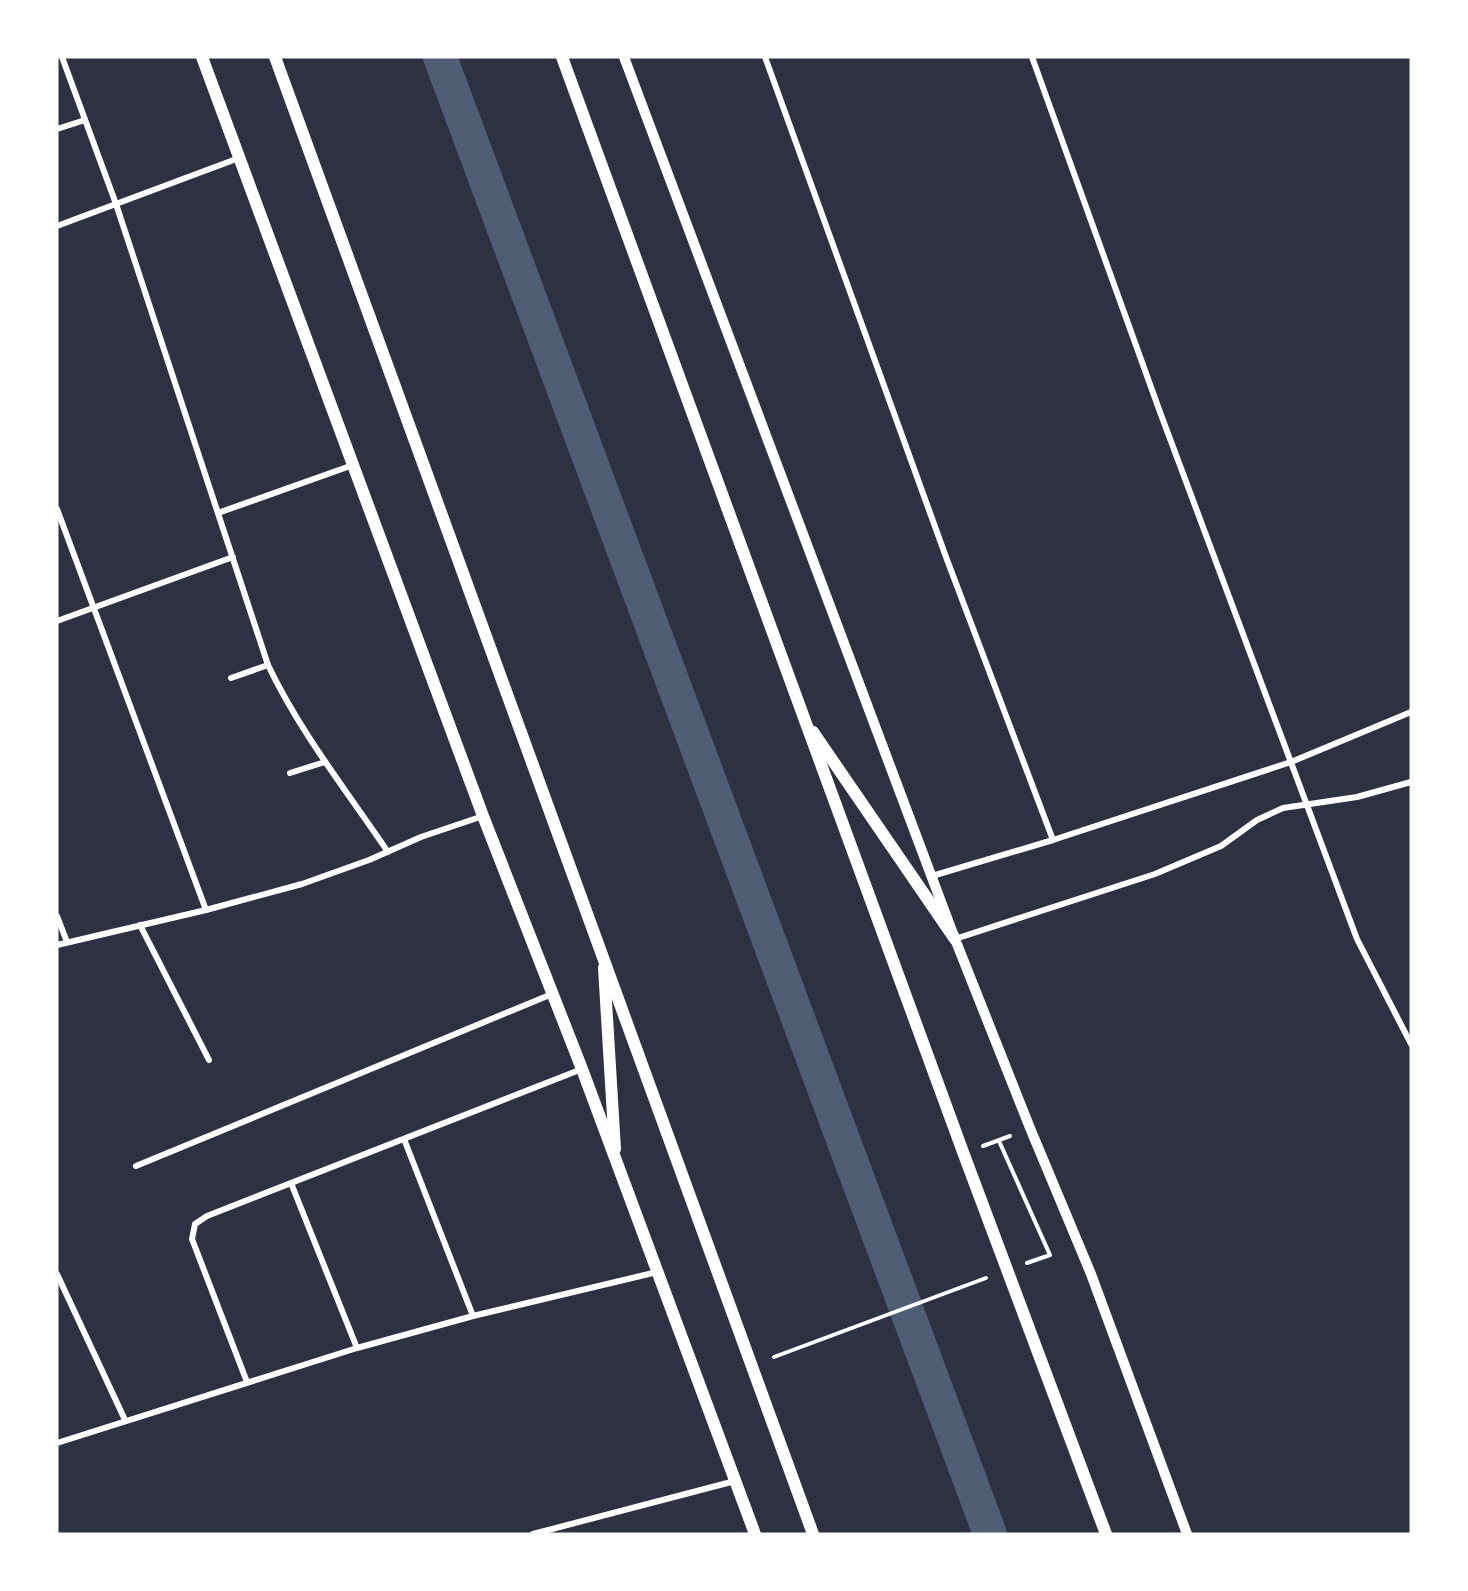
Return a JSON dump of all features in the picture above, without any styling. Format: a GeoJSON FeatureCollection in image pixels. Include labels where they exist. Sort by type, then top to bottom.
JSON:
{"type":"FeatureCollection","features":[{"type":"Feature","properties":{"kind":"main road"},"geometry":{"type":"LineString","coordinates":[[202,57],[483,816],[582,1069],[755,1534]]}},
{"type":"Feature","properties":{"kind":"main road"},"geometry":{"type":"LineString","coordinates":[[275,57],[813,1534]]}},
{"type":"Feature","properties":{"kind":"main road"},"geometry":{"type":"LineString","coordinates":[[562,57],[963,1152],[1106,1534]]}},
{"type":"Feature","properties":{"kind":"main road"},"geometry":{"type":"LineString","coordinates":[[803,717],[955,939]]}},
{"type":"Feature","properties":{"kind":"main road"},"geometry":{"type":"LineString","coordinates":[[604,955],[616,1163]]}},
{"type":"Feature","properties":{"kind":"street"},"geometry":{"type":"LineString","coordinates":[[62,57],[116,204],[268,665],[285,701],[388,852]]}},
{"type":"Feature","properties":{"kind":"street"},"geometry":{"type":"LineString","coordinates":[[624,57],[955,939],[1091,1274],[1188,1534]]}},
{"type":"Feature","properties":{"kind":"street"},"geometry":{"type":"LineString","coordinates":[[765,57],[946,557],[1053,840]]}},
{"type":"Feature","properties":{"kind":"street"},"geometry":{"type":"LineString","coordinates":[[1032,57],[1164,422],[1357,939],[1411,1044]]}},
{"type":"Feature","properties":{"kind":"street"},"geometry":{"type":"LineString","coordinates":[[57,129],[85,120]]}},
{"type":"Feature","properties":{"kind":"street"},"geometry":{"type":"LineString","coordinates":[[57,226],[240,158]]}},
{"type":"Feature","properties":{"kind":"street"},"geometry":{"type":"LineString","coordinates":[[218,513],[353,465]]}},
{"type":"Feature","properties":{"kind":"street"},"geometry":{"type":"LineString","coordinates":[[57,509],[206,910]]}},
{"type":"Feature","properties":{"kind":"street"},"geometry":{"type":"LineString","coordinates":[[57,621],[233,557]]}},
{"type":"Feature","properties":{"kind":"street"},"geometry":{"type":"LineString","coordinates":[[231,678],[268,665]]}},
{"type":"Feature","properties":{"kind":"street"},"geometry":{"type":"LineString","coordinates":[[932,876],[1053,840],[1291,762],[1411,711]]}},
{"type":"Feature","properties":{"kind":"street"},"geometry":{"type":"LineString","coordinates":[[290,773],[325,762]]}},
{"type":"Feature","properties":{"kind":"street"},"geometry":{"type":"LineString","coordinates":[[955,939],[1155,874],[1221,846],[1257,820],[1284,808],[1357,797],[1411,782]]}},
{"type":"Feature","properties":{"kind":"street"},"geometry":{"type":"LineString","coordinates":[[57,945],[206,910],[302,884],[388,852],[421,837],[483,816]]}},
{"type":"Feature","properties":{"kind":"street"},"geometry":{"type":"LineString","coordinates":[[57,916],[66,942]]}},
{"type":"Feature","properties":{"kind":"street"},"geometry":{"type":"LineString","coordinates":[[140,925],[209,1060]]}},
{"type":"Feature","properties":{"kind":"street"},"geometry":{"type":"LineString","coordinates":[[136,1166],[552,994]]}},
{"type":"Feature","properties":{"kind":"street"},"geometry":{"type":"LineString","coordinates":[[247,1382],[192,1239],[195,1224],[207,1216],[582,1069]]}},
{"type":"Feature","properties":{"kind":"street"},"geometry":{"type":"LineString","coordinates":[[404,1139],[473,1316]]}},
{"type":"Feature","properties":{"kind":"street"},"geometry":{"type":"LineString","coordinates":[[291,1183],[357,1348]]}},
{"type":"Feature","properties":{"kind":"street"},"geometry":{"type":"LineString","coordinates":[[57,1443],[357,1348],[473,1316],[657,1272]]}},
{"type":"Feature","properties":{"kind":"street"},"geometry":{"type":"LineString","coordinates":[[57,1274],[125,1420]]}},
{"type":"Feature","properties":{"kind":"street"},"geometry":{"type":"LineString","coordinates":[[533,1534],[735,1481]]}},
{"type":"Feature","properties":{"kind":"path"},"geometry":{"type":"LineString","coordinates":[[963,1152],[1030,1128]]}},
{"type":"Feature","properties":{"kind":"path"},"geometry":{"type":"LineString","coordinates":[[999,1141],[1050,1255],[1016,1267]]}},
{"type":"Feature","properties":{"kind":"path"},"geometry":{"type":"LineString","coordinates":[[768,1359],[993,1276]]}},
{"type":"Feature","properties":{"kind":"waterway"},"geometry":{"type":"LineString","coordinates":[[440,57],[990,1534]]}}]}
